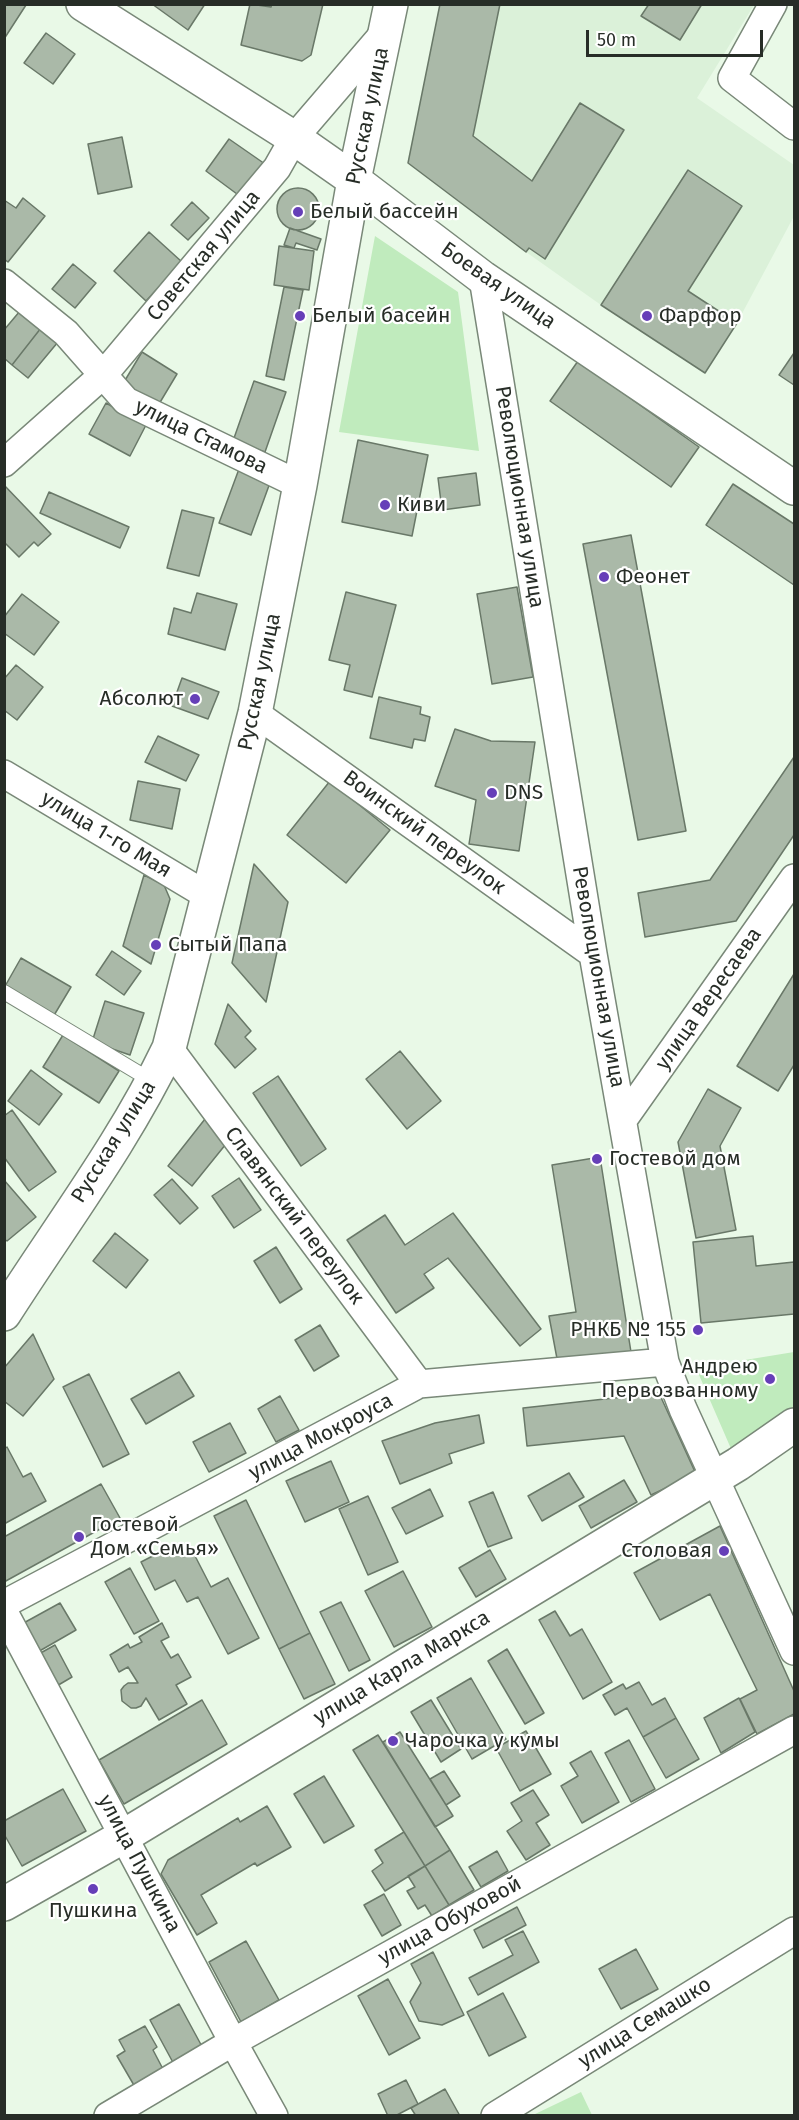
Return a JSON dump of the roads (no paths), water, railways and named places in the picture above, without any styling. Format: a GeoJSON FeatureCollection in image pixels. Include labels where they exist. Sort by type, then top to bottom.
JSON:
{"type":"FeatureCollection","features":[{"type":"Feature","properties":{"kind":"main road","name":"Боевая улица"},"geometry":{"type":"LineString","coordinates":[[83,4],[294,138],[354,180],[483,278],[795,488]]}},
{"type":"Feature","properties":{"kind":"main road","name":"Русская улица"},"geometry":{"type":"LineString","coordinates":[[4,1314],[115,1146],[153,1082],[169,1048],[255,713],[300,485],[354,180],[388,18]]}},
{"type":"Feature","properties":{"kind":"main road","name":"улица Карла Маркса"},"geometry":{"type":"LineString","coordinates":[[4,1904],[124,1836],[715,1478],[795,1425]]}},
{"type":"Feature","properties":{"kind":"street"},"geometry":{"type":"LineString","coordinates":[[773,4],[732,78],[795,126]]}},
{"type":"Feature","properties":{"kind":"street","name":"Советская улица"},"geometry":{"type":"LineString","coordinates":[[4,463],[104,374],[277,168],[294,138],[388,18]]}},
{"type":"Feature","properties":{"kind":"street","name":"Революционная улица"},"geometry":{"type":"LineString","coordinates":[[483,278],[593,954],[665,1362],[682,1409],[795,1651]]}},
{"type":"Feature","properties":{"kind":"street","name":"улица Стамова"},"geometry":{"type":"LineString","coordinates":[[4,283],[66,333],[126,401],[300,485]]}},
{"type":"Feature","properties":{"kind":"street","name":"Воинский переулок"},"geometry":{"type":"LineString","coordinates":[[255,713],[593,954]]}},
{"type":"Feature","properties":{"kind":"street","name":"улица 1-го Мая"},"geometry":{"type":"LineString","coordinates":[[4,774],[208,896]]}},
{"type":"Feature","properties":{"kind":"street","name":"улица Вересаева"},"geometry":{"type":"LineString","coordinates":[[623,1120],[795,878]]}},
{"type":"Feature","properties":{"kind":"street","name":"Славянский переулок"},"geometry":{"type":"LineString","coordinates":[[169,1048],[419,1384]]}},
{"type":"Feature","properties":{"kind":"street","name":"улица Мокроуса"},"geometry":{"type":"LineString","coordinates":[[4,1604],[419,1384],[665,1362]]}},
{"type":"Feature","properties":{"kind":"street","name":"улица Пушкина"},"geometry":{"type":"LineString","coordinates":[[4,1612],[274,2115]]}},
{"type":"Feature","properties":{"kind":"street","name":"улица Обуховой"},"geometry":{"type":"LineString","coordinates":[[108,2115],[233,2042],[795,1730]]}},
{"type":"Feature","properties":{"kind":"street","name":"улица Семашко"},"geometry":{"type":"LineString","coordinates":[[495,2115],[795,1931]]}},
{"type":"Feature","properties":{"kind":"lane"},"geometry":{"type":"LineString","coordinates":[[4,992],[153,1082]]}},
{"type":"Feature","properties":{"kind":"place","name":"Белый баcсейн"},"geometry":{"type":"Point","coordinates":[298,212]}},
{"type":"Feature","properties":{"kind":"place","name":"Белый басейн"},"geometry":{"type":"Point","coordinates":[300,316]}},
{"type":"Feature","properties":{"kind":"place","name":"Фарфор"},"geometry":{"type":"Point","coordinates":[647,316]}},
{"type":"Feature","properties":{"kind":"place","name":"Киви"},"geometry":{"type":"Point","coordinates":[385,505]}},
{"type":"Feature","properties":{"kind":"place","name":"Феонет"},"geometry":{"type":"Point","coordinates":[604,577]}},
{"type":"Feature","properties":{"kind":"place","name":"Абсолют"},"geometry":{"type":"Point","coordinates":[195,699]}},
{"type":"Feature","properties":{"kind":"place","name":"DNS"},"geometry":{"type":"Point","coordinates":[492,793]}},
{"type":"Feature","properties":{"kind":"place","name":"Сытый Папа"},"geometry":{"type":"Point","coordinates":[156,945]}},
{"type":"Feature","properties":{"kind":"place","name":"Гостевой дом"},"geometry":{"type":"Point","coordinates":[597,1159]}},
{"type":"Feature","properties":{"kind":"place","name":"РНКБ № 155"},"geometry":{"type":"Point","coordinates":[698,1330]}},
{"type":"Feature","properties":{"kind":"place","name":"Андрею Первозванному"},"geometry":{"type":"Point","coordinates":[770,1379]}},
{"type":"Feature","properties":{"kind":"place","name":"Гостевой Дом «Семья»"},"geometry":{"type":"Point","coordinates":[79,1537]}},
{"type":"Feature","properties":{"kind":"place","name":"Столовая"},"geometry":{"type":"Point","coordinates":[724,1551]}},
{"type":"Feature","properties":{"kind":"place","name":"Чарочка у кумы"},"geometry":{"type":"Point","coordinates":[393,1741]}},
{"type":"Feature","properties":{"kind":"place","name":"Пушкина"},"geometry":{"type":"Point","coordinates":[93,1889]}}]}
